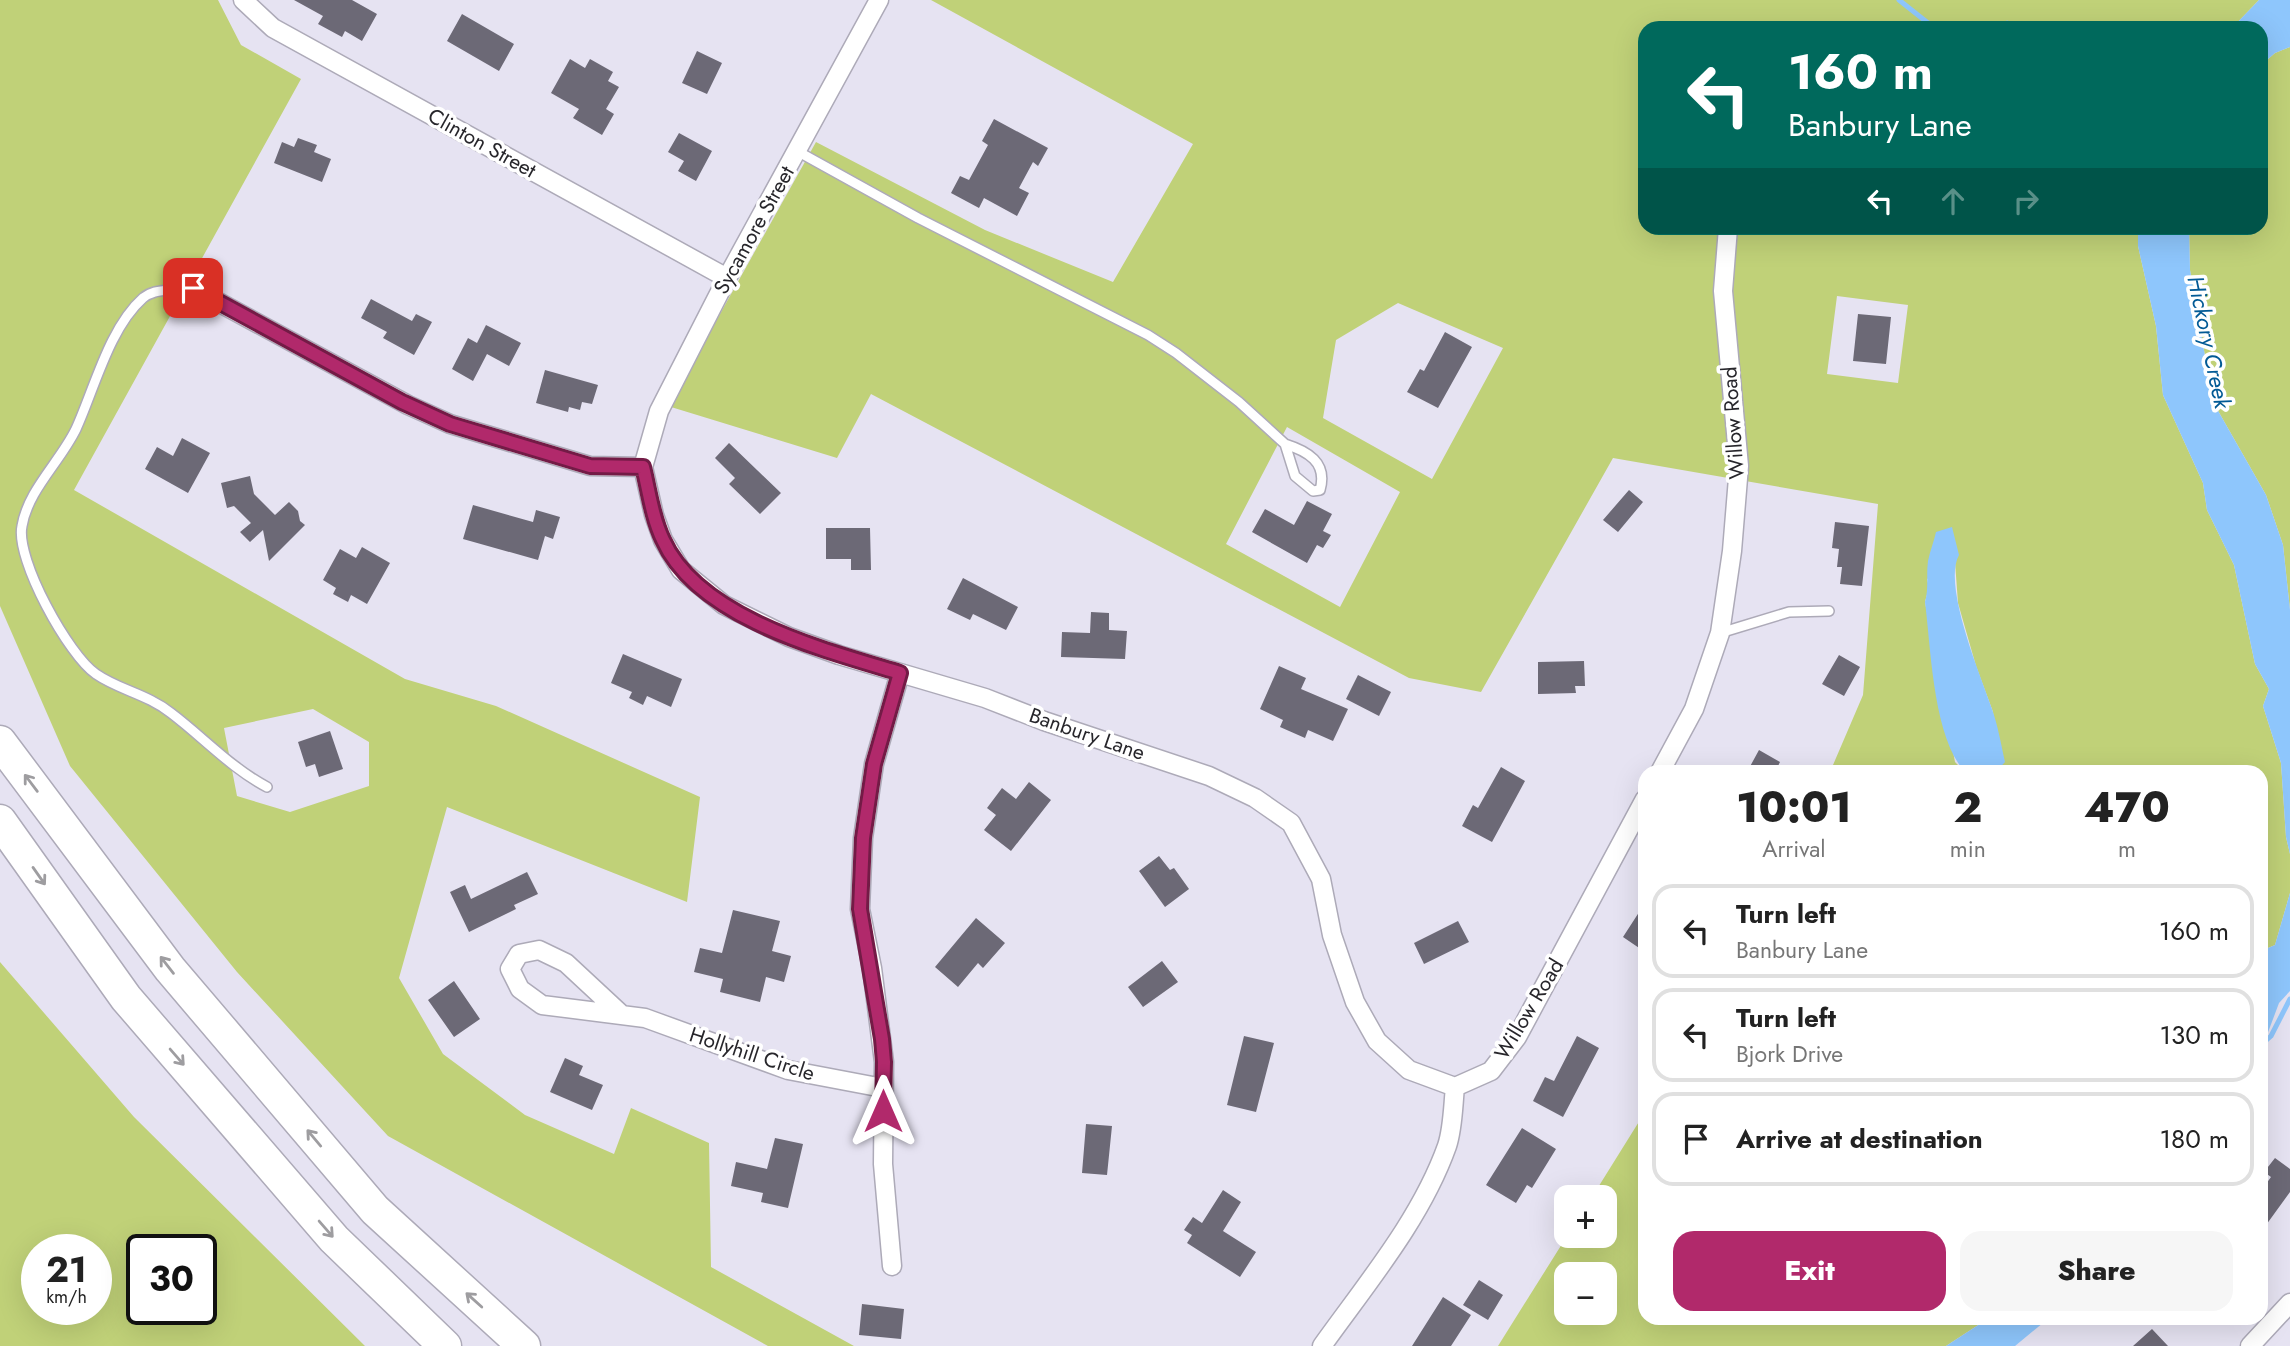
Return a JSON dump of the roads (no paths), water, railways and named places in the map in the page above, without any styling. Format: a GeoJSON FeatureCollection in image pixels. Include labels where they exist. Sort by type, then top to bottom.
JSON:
{"type":"FeatureCollection","features":[{"type":"Feature","properties":{"kind":"highway"},"geometry":{"type":"LineString","coordinates":[[0,742],[170,969],[375,1210],[524,1346]]}},
{"type":"Feature","properties":{"kind":"highway"},"geometry":{"type":"LineString","coordinates":[[0,821],[125,998],[334,1239],[445,1346]]}},
{"type":"Feature","properties":{"kind":"street","name":"Clinton Street"},"geometry":{"type":"LineString","coordinates":[[243,0],[273,27],[727,278]]}},
{"type":"Feature","properties":{"kind":"street","name":"Sycamore Street"},"geometry":{"type":"LineString","coordinates":[[643,467],[659,411],[727,278],[879,0]]}},
{"type":"Feature","properties":{"kind":"street","name":"Willow Road"},"geometry":{"type":"LineString","coordinates":[[1664,765],[1694,709],[1720,633],[1732,551],[1740,467],[1723,291],[1727,235]]}},
{"type":"Feature","properties":{"kind":"street"},"geometry":{"type":"LineString","coordinates":[[187,285],[402,402],[450,424],[590,466],[643,467]]}},
{"type":"Feature","properties":{"kind":"street","name":"Banbury Lane"},"geometry":{"type":"LineString","coordinates":[[643,467],[663,540],[681,570],[724,605],[789,637],[985,698],[1044,721],[1209,776],[1255,798],[1291,823],[1321,879],[1332,935],[1355,1002],[1377,1041],[1409,1070],[1455,1087]]}},
{"type":"Feature","properties":{"kind":"street"},"geometry":{"type":"LineString","coordinates":[[892,1266],[883,1164],[882,1039],[860,909],[863,838],[874,764],[900,673]]}},
{"type":"Feature","properties":{"kind":"street","name":"Willow Road"},"geometry":{"type":"LineString","coordinates":[[1455,1087],[1491,1071],[1517,1037],[1638,812]]}},
{"type":"Feature","properties":{"kind":"street","name":"Hollyhill Circle"},"geometry":{"type":"LineString","coordinates":[[622,1015],[566,963],[539,950],[519,954],[510,969],[520,989],[542,1005],[645,1018],[788,1070],[883,1088]]}},
{"type":"Feature","properties":{"kind":"street"},"geometry":{"type":"LineString","coordinates":[[1322,1346],[1387,1256],[1427,1191],[1448,1143],[1455,1087]]}},
{"type":"Feature","properties":{"kind":"street"},"geometry":{"type":"LineString","coordinates":[[2250,1346],[2290,1303]]}},
{"type":"Feature","properties":{"kind":"lane"},"geometry":{"type":"LineString","coordinates":[[797,151],[918,218],[1148,335],[1176,353],[1239,402],[1285,444],[1302,449],[1315,458],[1321,468],[1320,490],[1313,491],[1295,476],[1285,444]]}},
{"type":"Feature","properties":{"kind":"lane"},"geometry":{"type":"LineString","coordinates":[[187,285],[180,289],[155,291],[143,298],[107,351],[75,431],[27,508],[21,528],[24,555],[38,590],[76,653],[96,674],[151,698],[244,775],[267,787]]}},
{"type":"Feature","properties":{"kind":"lane"},"geometry":{"type":"LineString","coordinates":[[1720,633],[1789,612],[1829,611]]}},
{"type":"Feature","properties":{"kind":"water"},"geometry":{"type":"Polygon","coordinates":[[[2259,0],[2290,0],[2290,47],[2268,59],[2268,21],[2239,21],[2259,0]]]}},
{"type":"Feature","properties":{"kind":"water"},"geometry":{"type":"Polygon","coordinates":[[[2138,235],[2189,235],[2190,270],[2213,402],[2266,495],[2283,545],[2290,610],[2290,854],[2286,837],[2281,763],[2263,706],[2269,689],[2255,664],[2234,565],[2207,510],[2203,483],[2163,395],[2156,326],[2138,246],[2138,235]]]}},
{"type":"Feature","properties":{"kind":"water"},"geometry":{"type":"Polygon","coordinates":[[[1952,527],[1959,555],[1955,569],[1955,587],[1959,608],[1994,715],[2005,762],[2002,765],[1960,765],[1946,737],[1935,692],[1925,602],[1927,566],[1936,532],[1952,527]]]}},
{"type":"Feature","properties":{"kind":"water"},"geometry":{"type":"Polygon","coordinates":[[[2290,893],[2290,991],[2279,1003],[2268,1032],[2268,948],[2275,945],[2290,893]]]}},
{"type":"Feature","properties":{"kind":"water"},"geometry":{"type":"Polygon","coordinates":[[[1978,1325],[2040,1325],[2015,1346],[1946,1346],[1978,1325]]]}},
{"type":"Feature","properties":{"kind":"waterway"},"geometry":{"type":"LineString","coordinates":[[1899,0],[1925,21]]}},
{"type":"Feature","properties":{"kind":"waterway","name":"Hickory Creek"},"geometry":{"type":"LineString","coordinates":[[2268,1039],[2290,999]]}}]}
